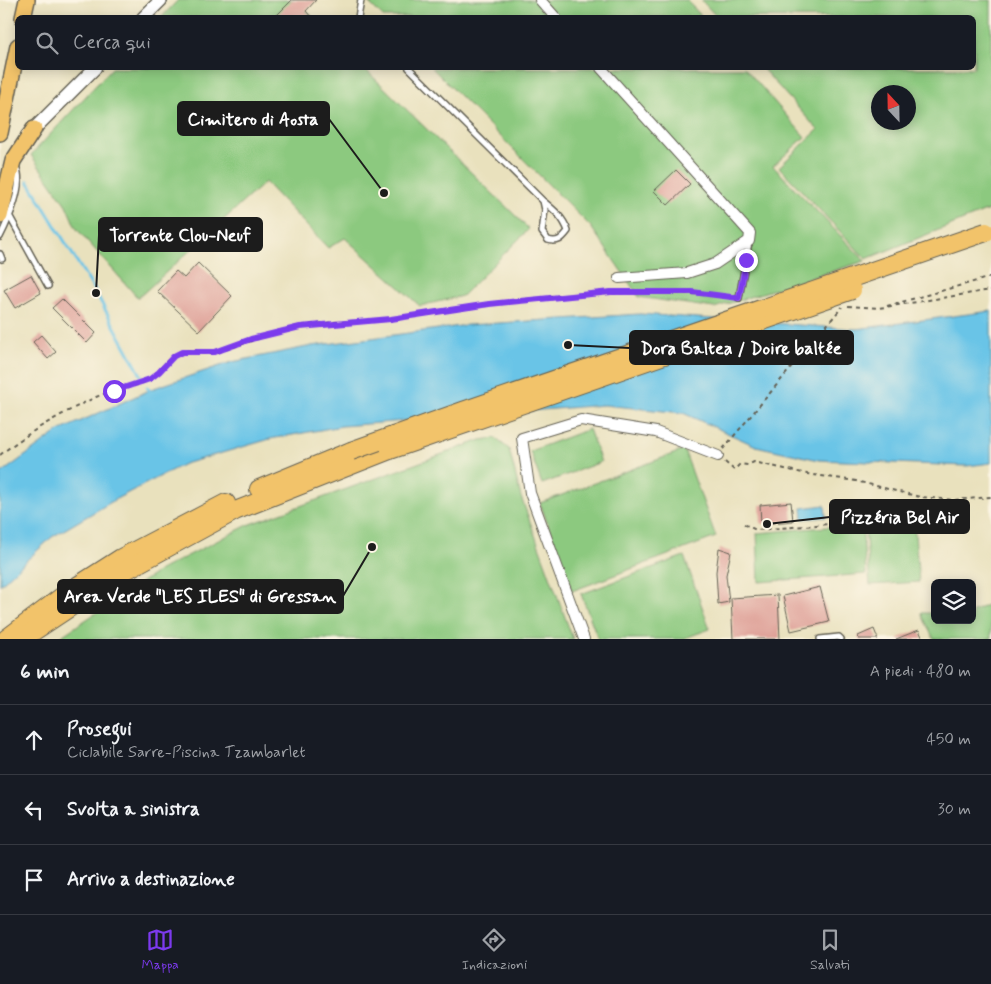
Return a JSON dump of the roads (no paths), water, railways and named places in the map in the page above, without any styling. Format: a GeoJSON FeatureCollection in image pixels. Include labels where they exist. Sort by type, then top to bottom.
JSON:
{"type":"FeatureCollection","features":[{"type":"Feature","properties":{"kind":"highway"},"geometry":{"type":"LineString","coordinates":[[22,639],[128,569],[234,511],[390,450],[989,235]]}},
{"type":"Feature","properties":{"kind":"highway"},"geometry":{"type":"LineString","coordinates":[[6,639],[68,592],[121,558],[172,529],[232,500],[351,451],[463,411],[989,235]]}},
{"type":"Feature","properties":{"kind":"main road"},"geometry":{"type":"LineString","coordinates":[[24,15],[27,0]]}},
{"type":"Feature","properties":{"kind":"main road"},"geometry":{"type":"LineString","coordinates":[[0,133],[15,61]]}},
{"type":"Feature","properties":{"kind":"main road"},"geometry":{"type":"LineString","coordinates":[[5,217],[7,161],[34,129]]}},
{"type":"Feature","properties":{"kind":"street"},"geometry":{"type":"LineString","coordinates":[[147,15],[160,0]]}},
{"type":"Feature","properties":{"kind":"street"},"geometry":{"type":"LineString","coordinates":[[540,0],[553,15]]}},
{"type":"Feature","properties":{"kind":"street"},"geometry":{"type":"LineString","coordinates":[[34,129],[93,70]]}},
{"type":"Feature","properties":{"kind":"street"},"geometry":{"type":"LineString","coordinates":[[603,70],[750,233],[749,241],[715,264],[687,273],[619,278]]}},
{"type":"Feature","properties":{"kind":"street"},"geometry":{"type":"LineString","coordinates":[[584,639],[530,493],[522,438],[581,420],[656,432],[720,454]]}},
{"type":"Feature","properties":{"kind":"lane"},"geometry":{"type":"LineString","coordinates":[[358,15],[361,0]]}},
{"type":"Feature","properties":{"kind":"lane"},"geometry":{"type":"LineString","coordinates":[[411,70],[561,217],[568,231],[562,239],[555,242],[548,240],[542,232],[545,210],[543,201]]}},
{"type":"Feature","properties":{"kind":"lane"},"geometry":{"type":"LineString","coordinates":[[0,237],[5,217]]}},
{"type":"Feature","properties":{"kind":"lane"},"geometry":{"type":"LineString","coordinates":[[5,217],[48,286]]}},
{"type":"Feature","properties":{"kind":"lane"},"geometry":{"type":"LineString","coordinates":[[739,298],[749,241]]}},
{"type":"Feature","properties":{"kind":"lane"},"geometry":{"type":"LineString","coordinates":[[820,639],[839,637],[841,639]]}},
{"type":"Feature","properties":{"kind":"water"},"geometry":{"type":"Polygon","coordinates":[[[991,311],[991,463],[967,466],[819,460],[756,446],[683,413],[604,405],[342,426],[270,439],[184,464],[118,498],[52,537],[0,585],[0,474],[59,431],[154,388],[232,362],[312,346],[468,325],[640,314],[856,329],[991,311]]]}},
{"type":"Feature","properties":{"kind":"water"},"geometry":{"type":"Polygon","coordinates":[[[825,505],[826,517],[803,519],[802,508],[825,505]]]}},
{"type":"Feature","properties":{"kind":"waterway"},"geometry":{"type":"LineString","coordinates":[[28,181],[96,293],[141,375]]}},
{"type":"Feature","properties":{"kind":"place","name":"Cimitero di Aosta"},"geometry":{"type":"Point","coordinates":[384,193]}},
{"type":"Feature","properties":{"kind":"place","name":"Torrente Clou-Neuf"},"geometry":{"type":"Point","coordinates":[96,293]}},
{"type":"Feature","properties":{"kind":"place","name":"Dora Baltea / Doire baltée"},"geometry":{"type":"Point","coordinates":[568,345]}},
{"type":"Feature","properties":{"kind":"place","name":"Pizzéria Bel Air"},"geometry":{"type":"Point","coordinates":[767,524]}},
{"type":"Feature","properties":{"kind":"place","name":"Area Verde \"LES ILES\" di Gressan"},"geometry":{"type":"Point","coordinates":[372,547]}}]}
